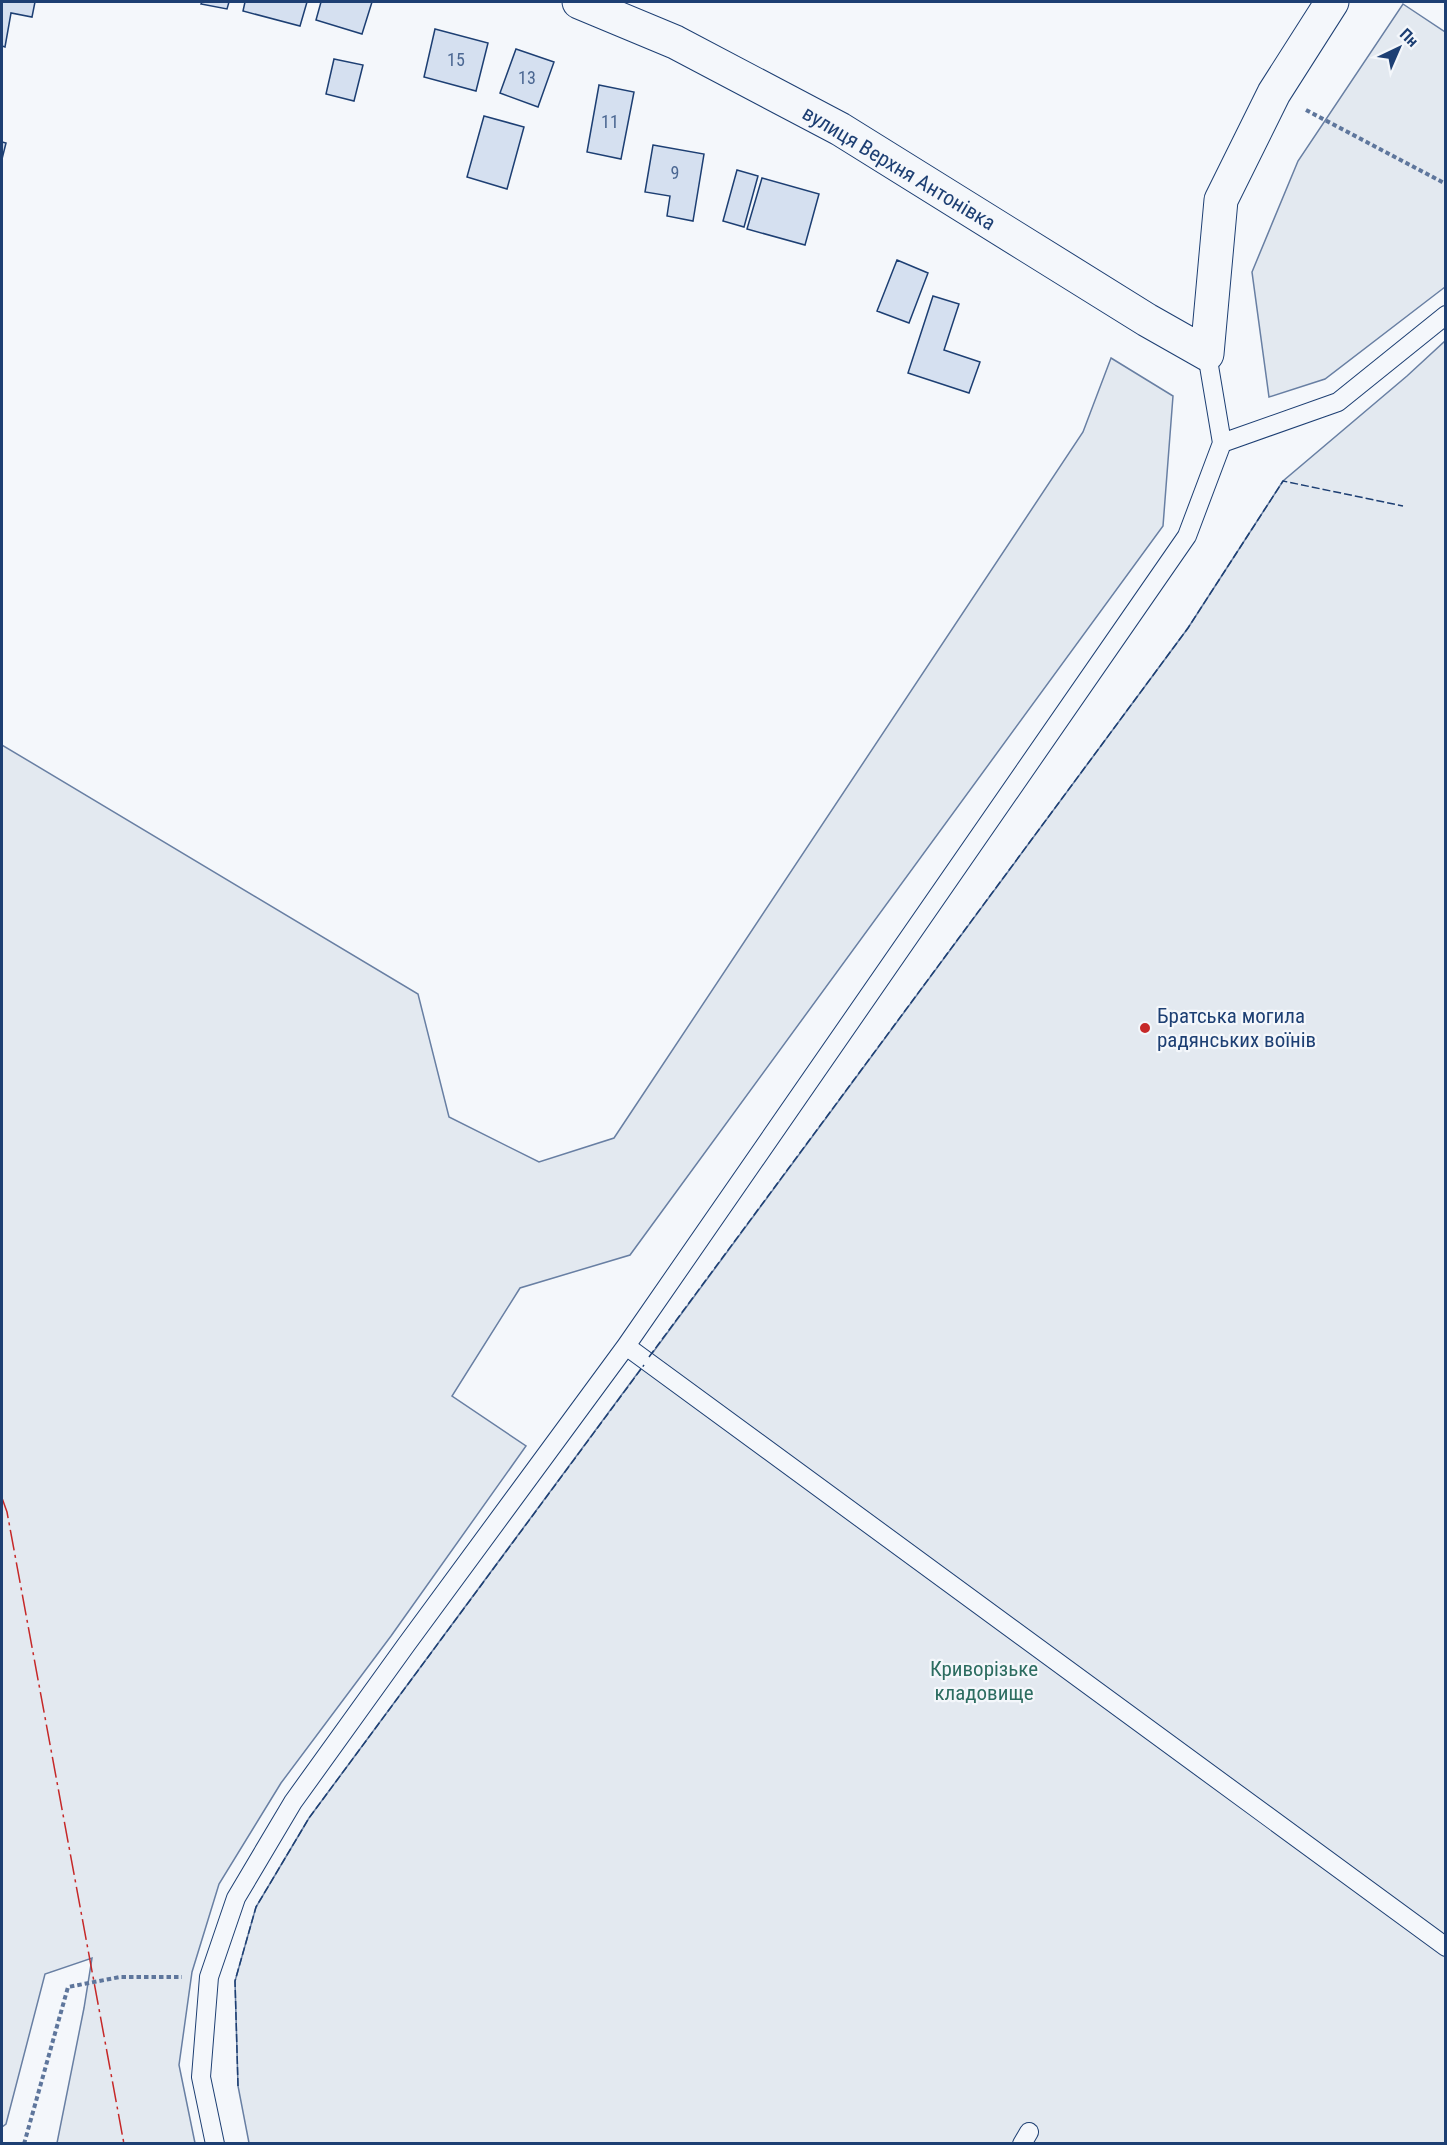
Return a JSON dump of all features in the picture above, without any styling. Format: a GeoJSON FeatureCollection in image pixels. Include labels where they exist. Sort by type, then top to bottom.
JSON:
{"type":"FeatureCollection","features":[{"type":"Feature","properties":{"kind":"street","name":"вулиця Верхня Антонівка"},"geometry":{"type":"LineString","coordinates":[[579,2],[675,42],[840,129],[1147,320],[1207,354]]}},
{"type":"Feature","properties":{"kind":"street"},"geometry":{"type":"LineString","coordinates":[[1207,354],[1221,200],[1274,93],[1332,2]]}},
{"type":"Feature","properties":{"kind":"lane"},"geometry":{"type":"LineString","coordinates":[[1222,443],[1338,402],[1446,315]]}},
{"type":"Feature","properties":{"kind":"lane"},"geometry":{"type":"LineString","coordinates":[[215,2144],[201,2077],[209,1977],[236,1898],[293,1802],[626,1346],[1187,536],[1222,443],[1207,354]]}},
{"type":"Feature","properties":{"kind":"lane"},"geometry":{"type":"LineString","coordinates":[[626,1346],[1446,1947]]}},
{"type":"Feature","properties":{"kind":"path"},"geometry":{"type":"LineString","coordinates":[[1274,93],[1446,183]]}},
{"type":"Feature","properties":{"kind":"path"},"geometry":{"type":"LineString","coordinates":[[24,2144],[68,1987],[120,1977],[209,1977]]}},
{"type":"Feature","properties":{"kind":"green space"},"geometry":{"type":"Polygon","coordinates":[[[1403,4],[1445,32],[1445,287],[1325,379],[1269,397],[1252,272],[1298,161],[1403,4]]]}},
{"type":"Feature","properties":{"kind":"green space","name":"Криворізьке кладовище"},"geometry":{"type":"Polygon","coordinates":[[[1445,341],[1445,2143],[249,2143],[238,2086],[235,1981],[256,1907],[309,1818],[1188,628],[1283,481],[1445,341]]]}},
{"type":"Feature","properties":{"kind":"green space"},"geometry":{"type":"Polygon","coordinates":[[[1111,358],[1173,396],[1163,526],[630,1255],[520,1288],[452,1396],[526,1446],[391,1636],[281,1783],[219,1884],[192,1972],[179,2065],[195,2143],[57,2143],[92,1958],[45,1974],[6,2124],[2,2127],[2,745],[418,994],[449,1117],[539,1162],[614,1138],[1083,432],[1111,358]]]}},
{"type":"Feature","properties":{"kind":"building"},"geometry":{"type":"Polygon","coordinates":[[[2,2],[35,2],[32,17],[11,13],[5,47],[2,46],[2,2]]]}},
{"type":"Feature","properties":{"kind":"building"},"geometry":{"type":"Polygon","coordinates":[[[202,2],[229,2],[227,9],[201,4],[202,2]]]}},
{"type":"Feature","properties":{"kind":"building"},"geometry":{"type":"Polygon","coordinates":[[[245,2],[307,2],[300,26],[243,11],[245,2]]]}},
{"type":"Feature","properties":{"kind":"building"},"geometry":{"type":"Polygon","coordinates":[[[321,2],[372,2],[362,34],[316,20],[321,2]]]}},
{"type":"Feature","properties":{"kind":"building"},"geometry":{"type":"Polygon","coordinates":[[[435,29],[488,43],[476,91],[424,77],[435,29]]]}},
{"type":"Feature","properties":{"kind":"building"},"geometry":{"type":"Polygon","coordinates":[[[516,49],[554,62],[538,107],[500,93],[516,49]]]}},
{"type":"Feature","properties":{"kind":"building"},"geometry":{"type":"Polygon","coordinates":[[[334,59],[363,65],[354,101],[326,94],[334,59]]]}},
{"type":"Feature","properties":{"kind":"building"},"geometry":{"type":"Polygon","coordinates":[[[599,85],[634,92],[621,159],[587,152],[599,85]]]}},
{"type":"Feature","properties":{"kind":"building"},"geometry":{"type":"Polygon","coordinates":[[[484,116],[524,127],[507,189],[467,177],[484,116]]]}},
{"type":"Feature","properties":{"kind":"building"},"geometry":{"type":"Polygon","coordinates":[[[2,142],[6,143],[2,159],[2,142]]]}},
{"type":"Feature","properties":{"kind":"building"},"geometry":{"type":"Polygon","coordinates":[[[653,145],[704,154],[693,221],[667,216],[670,196],[645,192],[653,145]]]}},
{"type":"Feature","properties":{"kind":"building"},"geometry":{"type":"Polygon","coordinates":[[[737,170],[758,176],[744,227],[723,221],[737,170]]]}},
{"type":"Feature","properties":{"kind":"building"},"geometry":{"type":"Polygon","coordinates":[[[762,178],[819,194],[805,245],[747,229],[762,178]]]}},
{"type":"Feature","properties":{"kind":"building"},"geometry":{"type":"Polygon","coordinates":[[[897,260],[928,273],[909,323],[877,311],[897,260]]]}},
{"type":"Feature","properties":{"kind":"building"},"geometry":{"type":"Polygon","coordinates":[[[933,296],[959,304],[944,350],[980,362],[969,393],[908,373],[933,296]]]}},
{"type":"Feature","properties":{"kind":"fence"},"geometry":{"type":"LineString","coordinates":[[649,1357],[1188,628],[1283,481],[1403,506]]}},
{"type":"Feature","properties":{"kind":"fence"},"geometry":{"type":"LineString","coordinates":[[238,2086],[235,1981],[256,1907],[309,1818],[644,1365]]}},
{"type":"Feature","properties":{"kind":"power"},"geometry":{"type":"LineString","coordinates":[[2,1498],[7,1512],[124,2144]]}},
{"type":"Feature","properties":{"kind":"place","name":"Братська могила радянських воїнів"},"geometry":{"type":"Point","coordinates":[1145,1028]}}]}
